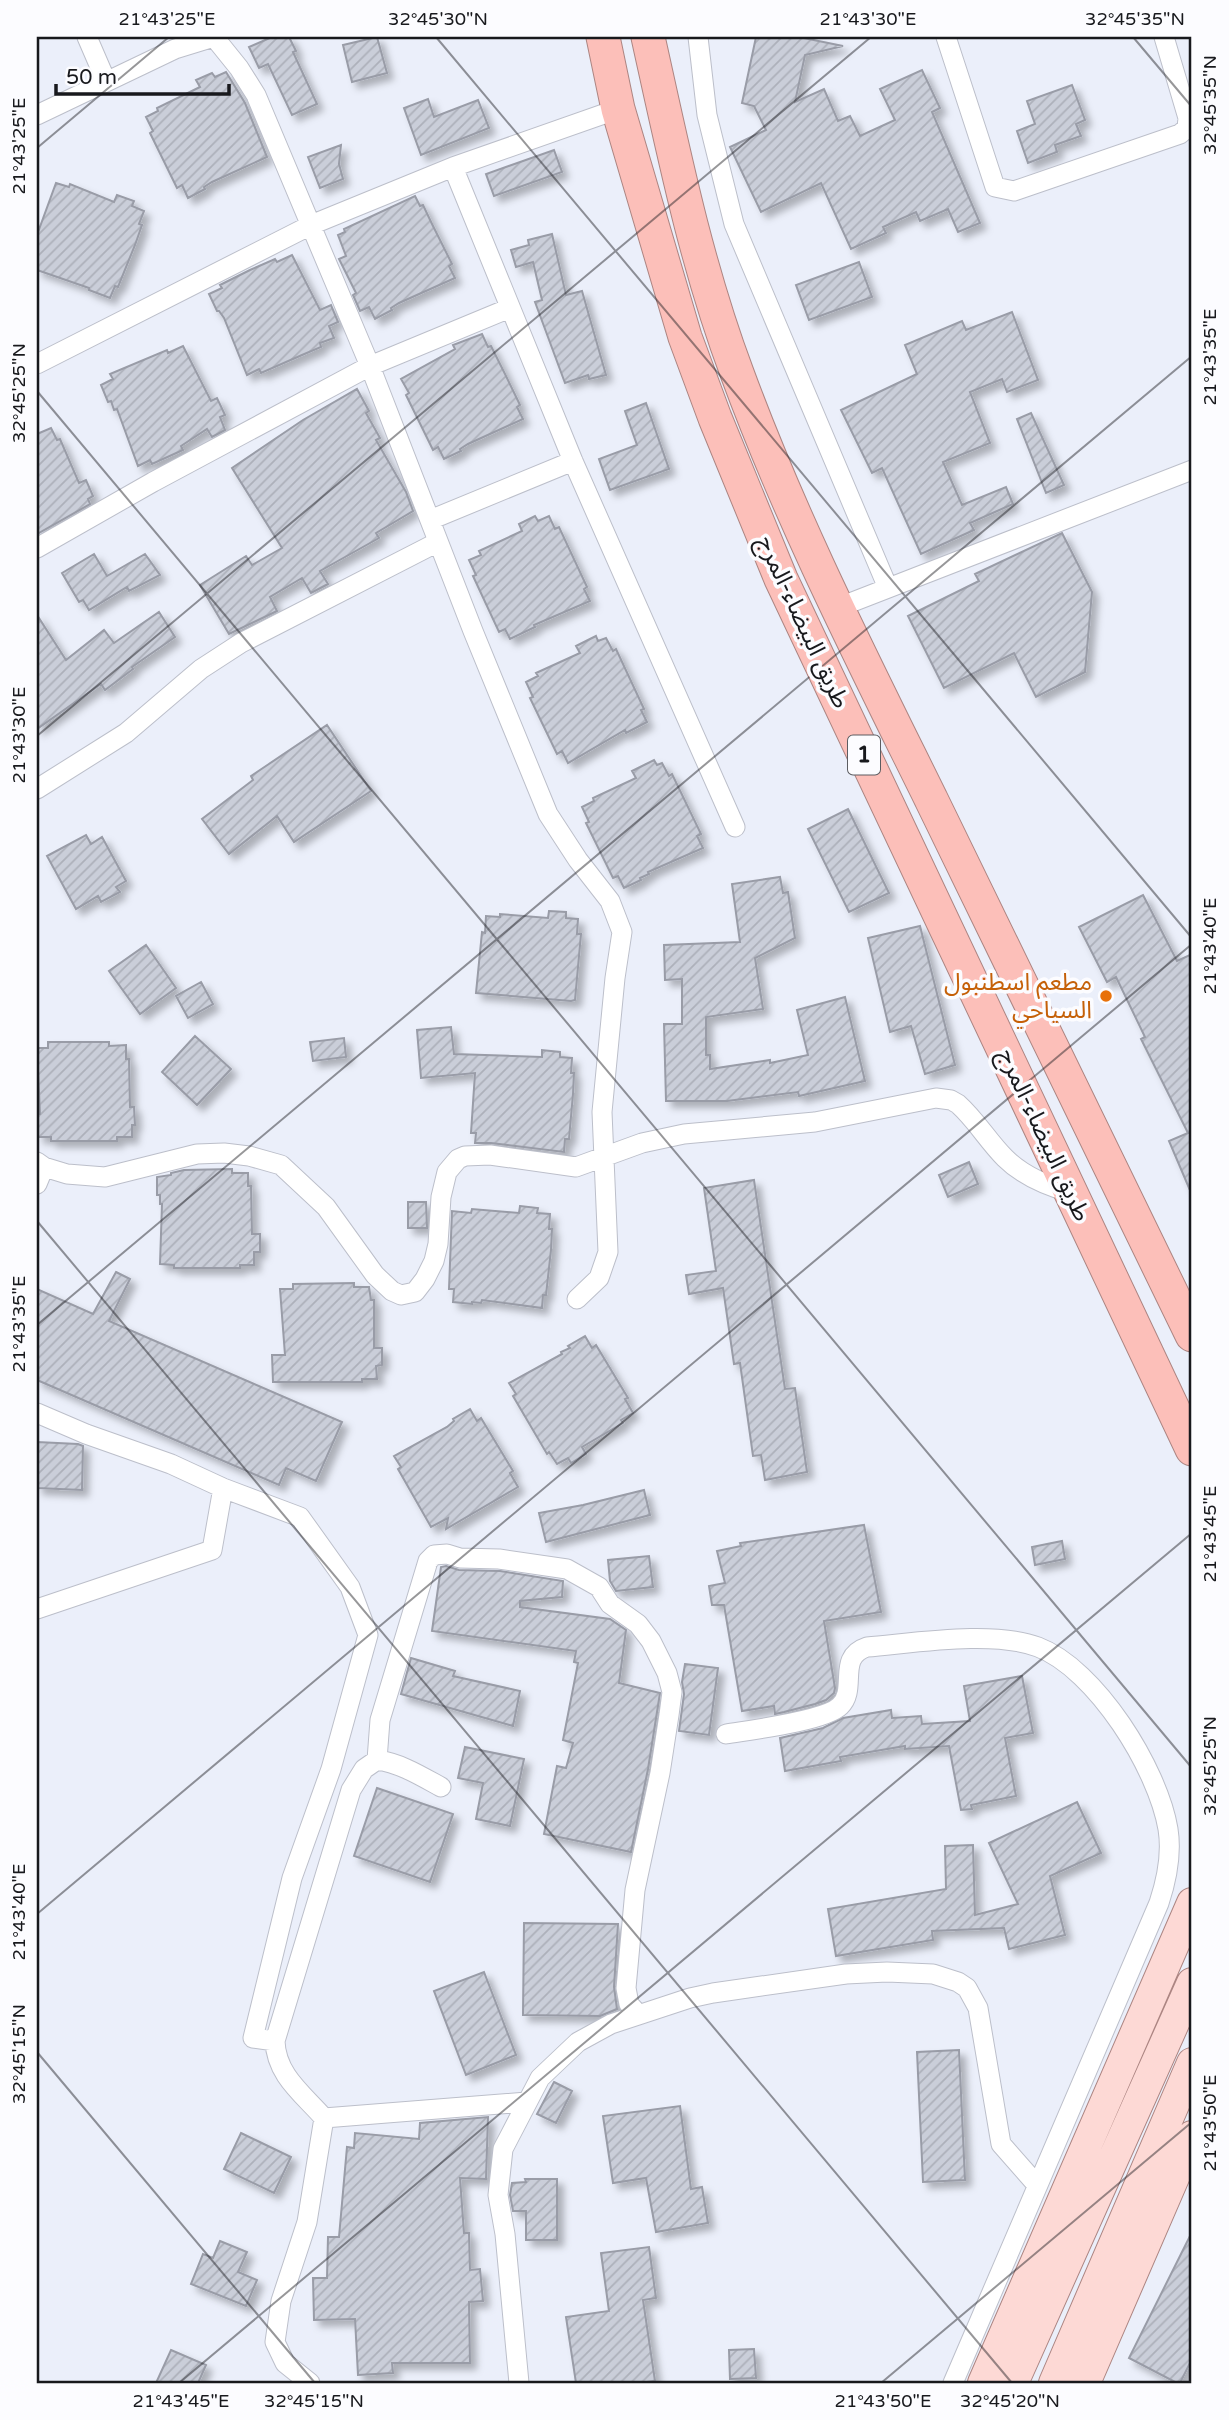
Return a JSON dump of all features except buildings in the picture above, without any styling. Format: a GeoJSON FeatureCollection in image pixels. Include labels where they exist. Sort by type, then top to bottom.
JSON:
{"type":"FeatureCollection","features":[{"type":"Feature","properties":{"kind":"highway","name":"طريق البيضاء-المرج"},"geometry":{"type":"LineString","coordinates":[[603,37],[618,108],[685,337],[747,499],[792,602],[1192,1449]]}},
{"type":"Feature","properties":{"kind":"highway","name":"طريق البيضاء-المرج"},"geometry":{"type":"LineString","coordinates":[[648,37],[686,206],[709,289],[771,462],[837,608],[1192,1335]]}},
{"type":"Feature","properties":{"kind":"main road"},"geometry":{"type":"LineString","coordinates":[[983,2383],[1192,1903]]}},
{"type":"Feature","properties":{"kind":"main road"},"geometry":{"type":"LineString","coordinates":[[1013,2383],[1192,1983]]}},
{"type":"Feature","properties":{"kind":"main road"},"geometry":{"type":"LineString","coordinates":[[1054,2383],[1192,2063]]}},
{"type":"Feature","properties":{"kind":"main road"},"geometry":{"type":"LineString","coordinates":[[1085,2383],[1192,2136]]}},
{"type":"Feature","properties":{"kind":"street"},"geometry":{"type":"LineString","coordinates":[[87,37],[106,81]]}},
{"type":"Feature","properties":{"kind":"street"},"geometry":{"type":"LineString","coordinates":[[37,115],[175,49],[214,37],[256,95],[370,366],[548,814],[610,901],[622,932],[605,1087],[603,1156],[608,1252],[599,1278],[578,1299]]}},
{"type":"Feature","properties":{"kind":"street"},"geometry":{"type":"LineString","coordinates":[[698,37],[706,115],[734,224],[888,588]]}},
{"type":"Feature","properties":{"kind":"street"},"geometry":{"type":"LineString","coordinates":[[946,37],[995,187],[1014,191],[1180,134],[1187,128],[1188,118],[1164,37]]}},
{"type":"Feature","properties":{"kind":"street"},"geometry":{"type":"LineString","coordinates":[[37,363],[311,225],[453,167],[618,108]]}},
{"type":"Feature","properties":{"kind":"street"},"geometry":{"type":"LineString","coordinates":[[453,167],[573,461],[735,827]]}},
{"type":"Feature","properties":{"kind":"street"},"geometry":{"type":"LineString","coordinates":[[37,548],[153,482],[370,366],[510,308]]}},
{"type":"Feature","properties":{"kind":"street"},"geometry":{"type":"LineString","coordinates":[[430,520],[573,461]]}},
{"type":"Feature","properties":{"kind":"street"},"geometry":{"type":"LineString","coordinates":[[837,608],[1192,470]]}},
{"type":"Feature","properties":{"kind":"street"},"geometry":{"type":"LineString","coordinates":[[37,789],[126,733],[201,669],[241,643],[438,542]]}},
{"type":"Feature","properties":{"kind":"street"},"geometry":{"type":"LineString","coordinates":[[39,1171],[105,1177],[197,1154],[224,1153],[249,1156],[281,1165],[326,1207],[375,1275],[392,1291],[401,1295],[415,1292],[434,1261],[447,1172],[458,1159],[465,1156],[490,1155],[576,1167],[642,1143],[684,1134],[815,1122],[936,1098],[958,1104],[1023,1173],[1041,1183],[1072,1194]]}},
{"type":"Feature","properties":{"kind":"street"},"geometry":{"type":"LineString","coordinates":[[37,1413],[300,1517],[350,1587],[368,1635],[331,1769],[292,1878],[253,2038],[275,2041]]}},
{"type":"Feature","properties":{"kind":"street"},"geometry":{"type":"LineString","coordinates":[[37,1609],[212,1550],[223,1488]]}},
{"type":"Feature","properties":{"kind":"street"},"geometry":{"type":"LineString","coordinates":[[377,1760],[380,1720],[428,1561],[434,1555],[499,1559],[568,1569],[599,1587],[610,1604],[638,1624],[651,1641],[672,1692],[660,1773],[635,1890],[626,1988],[629,2004],[638,2014]]}},
{"type":"Feature","properties":{"kind":"street"},"geometry":{"type":"LineString","coordinates":[[726,1734],[828,1714],[838,1708],[844,1702],[851,1659],[856,1651],[867,1647],[994,1638],[1037,1646],[1071,1668],[1113,1712],[1151,1775],[1167,1827],[1168,1866],[1159,1903],[953,2383]]}},
{"type":"Feature","properties":{"kind":"street"},"geometry":{"type":"LineString","coordinates":[[324,2118],[290,2083],[275,2054],[275,2041],[351,1790],[364,1769],[377,1760],[397,1764],[441,1787]]}},
{"type":"Feature","properties":{"kind":"street"},"geometry":{"type":"LineString","coordinates":[[519,2383],[505,2234],[498,2195],[503,2149],[540,2078],[578,2042],[611,2024],[713,1993],[846,1974],[933,1974],[958,1982],[967,1988],[978,2008],[1001,2144],[1037,2185]]}},
{"type":"Feature","properties":{"kind":"street"},"geometry":{"type":"LineString","coordinates":[[324,2118],[527,2102]]}},
{"type":"Feature","properties":{"kind":"street"},"geometry":{"type":"LineString","coordinates":[[310,2383],[285,2363],[275,2342],[281,2301],[307,2222],[324,2118]]}},
{"type":"Feature","properties":{"kind":"place","name":"مطعم اسطنبول السياحي"},"geometry":{"type":"Point","coordinates":[1106,996]}}]}
